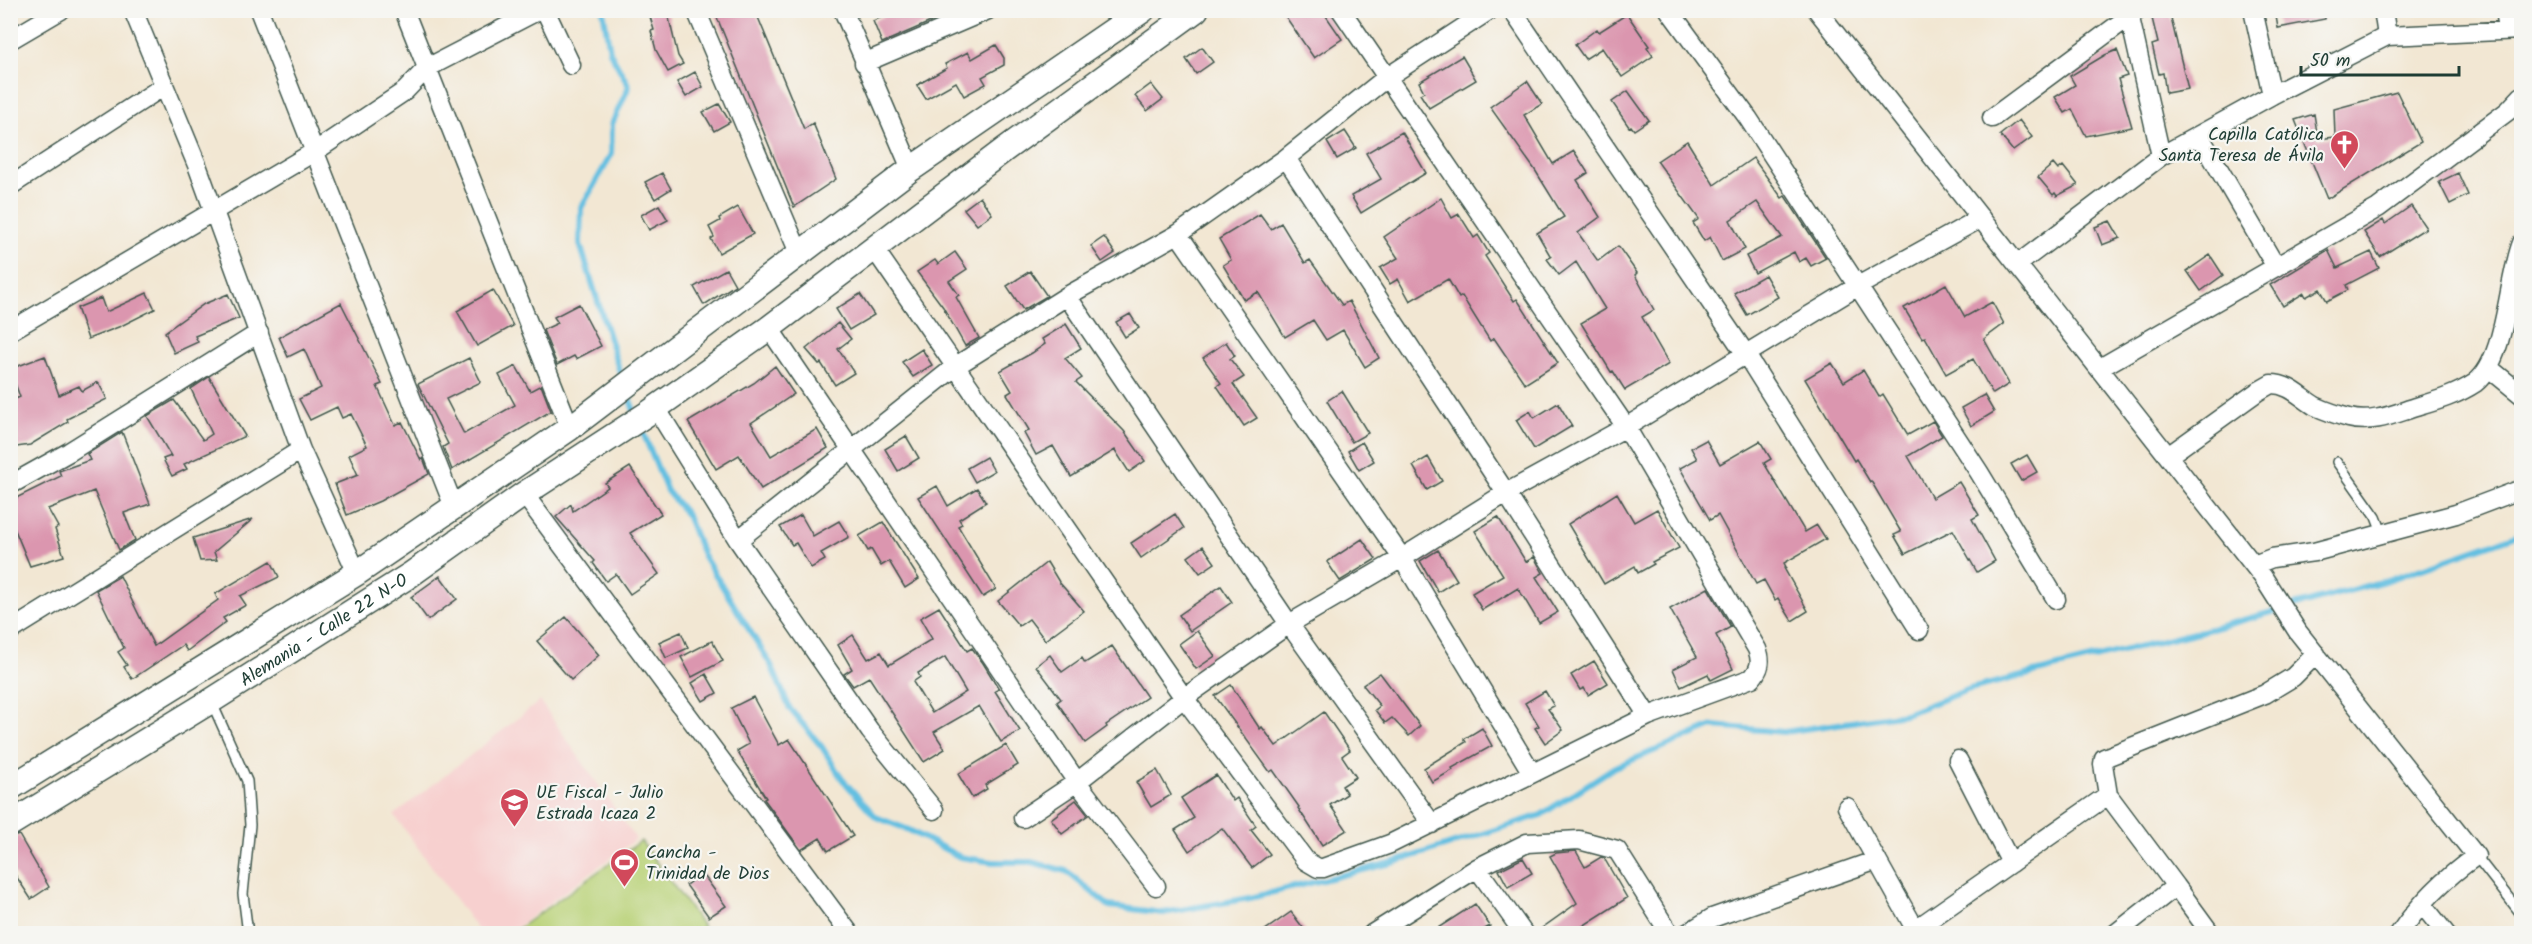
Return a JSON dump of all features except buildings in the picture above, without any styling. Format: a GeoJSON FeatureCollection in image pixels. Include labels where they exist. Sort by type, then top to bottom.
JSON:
{"type":"FeatureCollection","features":[{"type":"Feature","properties":{"kind":"street"},"geometry":{"type":"LineString","coordinates":[[10,40],[60,10]]}},
{"type":"Feature","properties":{"kind":"street"},"geometry":{"type":"LineString","coordinates":[[133,10],[213,210],[301,450],[357,573]]}},
{"type":"Feature","properties":{"kind":"street"},"geometry":{"type":"LineString","coordinates":[[259,10],[454,507]]}},
{"type":"Feature","properties":{"kind":"street"},"geometry":{"type":"LineString","coordinates":[[404,10],[570,428]]}},
{"type":"Feature","properties":{"kind":"street"},"geometry":{"type":"LineString","coordinates":[[10,331],[314,152],[405,91],[427,68],[539,10]]}},
{"type":"Feature","properties":{"kind":"street"},"geometry":{"type":"LineString","coordinates":[[546,10],[571,65]]}},
{"type":"Feature","properties":{"kind":"street"},"geometry":{"type":"LineString","coordinates":[[696,10],[799,253]]}},
{"type":"Feature","properties":{"kind":"street"},"geometry":{"type":"LineString","coordinates":[[843,10],[911,169]]}},
{"type":"Feature","properties":{"kind":"street"},"geometry":{"type":"LineString","coordinates":[[864,63],[988,10]]}},
{"type":"Feature","properties":{"kind":"street","name":"Alemania - Calle 22 N-O"},"geometry":{"type":"LineString","coordinates":[[10,788],[357,573],[570,428],[911,169],[1143,10]]}},
{"type":"Feature","properties":{"kind":"street","name":"Alemania - Calle 22 N-O"},"geometry":{"type":"LineString","coordinates":[[10,824],[211,701],[410,575],[524,494],[653,410],[769,328],[873,248],[1196,10]]}},
{"type":"Feature","properties":{"kind":"street"},"geometry":{"type":"LineString","coordinates":[[873,248],[1185,698],[1306,861],[1312,865],[1323,868],[1390,844],[1648,716],[1752,678],[1761,661],[1757,650],[1626,427],[1341,10]]}},
{"type":"Feature","properties":{"kind":"street"},"geometry":{"type":"LineString","coordinates":[[738,540],[956,366],[1067,296],[1178,234],[1286,158],[1386,78],[1490,10]]}},
{"type":"Feature","properties":{"kind":"street"},"geometry":{"type":"LineString","coordinates":[[1512,10],[1745,353],[1918,630]]}},
{"type":"Feature","properties":{"kind":"street"},"geometry":{"type":"LineString","coordinates":[[1670,10],[1749,118],[1979,472],[2056,599]]}},
{"type":"Feature","properties":{"kind":"street"},"geometry":{"type":"LineString","coordinates":[[1817,10],[2100,368],[2258,571],[2298,632],[2476,856],[2460,867],[2422,904],[2399,933]]}},
{"type":"Feature","properties":{"kind":"street"},"geometry":{"type":"LineString","coordinates":[[2253,10],[2272,95]]}},
{"type":"Feature","properties":{"kind":"street"},"geometry":{"type":"LineString","coordinates":[[2382,10],[2387,36]]}},
{"type":"Feature","properties":{"kind":"street"},"geometry":{"type":"LineString","coordinates":[[2018,264],[2161,156],[2272,95],[2387,36],[2515,30],[2505,10]]}},
{"type":"Feature","properties":{"kind":"street"},"geometry":{"type":"LineString","coordinates":[[1992,117],[2134,14],[2161,156]]}},
{"type":"Feature","properties":{"kind":"street"},"geometry":{"type":"LineString","coordinates":[[10,186],[164,86]]}},
{"type":"Feature","properties":{"kind":"street"},"geometry":{"type":"LineString","coordinates":[[2100,368],[2378,208],[2508,111],[2522,96]]}},
{"type":"Feature","properties":{"kind":"street"},"geometry":{"type":"LineString","coordinates":[[2199,135],[2276,267]]}},
{"type":"Feature","properties":{"kind":"street"},"geometry":{"type":"LineString","coordinates":[[1286,158],[1506,493],[1648,716]]}},
{"type":"Feature","properties":{"kind":"street"},"geometry":{"type":"LineString","coordinates":[[1023,818],[1077,782],[1185,698],[1289,624],[1402,558],[1506,493],[1626,427],[1858,286],[1981,218]]}},
{"type":"Feature","properties":{"kind":"street"},"geometry":{"type":"LineString","coordinates":[[1178,234],[1402,558],[1532,774]]}},
{"type":"Feature","properties":{"kind":"street"},"geometry":{"type":"LineString","coordinates":[[2168,456],[2271,384],[2291,388],[2313,405],[2326,411],[2352,419],[2379,419],[2446,398],[2475,383],[2489,368],[2500,338],[2520,250]]}},
{"type":"Feature","properties":{"kind":"street"},"geometry":{"type":"LineString","coordinates":[[1067,296],[1289,624],[1431,824]]}},
{"type":"Feature","properties":{"kind":"street"},"geometry":{"type":"LineString","coordinates":[[769,328],[1077,782],[1156,886]]}},
{"type":"Feature","properties":{"kind":"street"},"geometry":{"type":"LineString","coordinates":[[10,485],[69,452],[259,333]]}},
{"type":"Feature","properties":{"kind":"street"},"geometry":{"type":"LineString","coordinates":[[2489,368],[2522,395]]}},
{"type":"Feature","properties":{"kind":"street"},"geometry":{"type":"LineString","coordinates":[[653,410],[738,540],[870,730],[934,810]]}},
{"type":"Feature","properties":{"kind":"street"},"geometry":{"type":"LineString","coordinates":[[10,631],[301,450]]}},
{"type":"Feature","properties":{"kind":"street"},"geometry":{"type":"LineString","coordinates":[[2258,571],[2272,558],[2314,552],[2383,535],[2456,514],[2522,489]]}},
{"type":"Feature","properties":{"kind":"street"},"geometry":{"type":"LineString","coordinates":[[524,494],[850,933]]}},
{"type":"Feature","properties":{"kind":"street"},"geometry":{"type":"LineString","coordinates":[[2211,933],[2108,795],[2104,758],[2265,694],[2293,677],[2316,654]]}},
{"type":"Feature","properties":{"kind":"street"},"geometry":{"type":"LineString","coordinates":[[1958,759],[2011,862]]}},
{"type":"Feature","properties":{"kind":"street"},"geometry":{"type":"LineString","coordinates":[[1847,807],[1917,931],[2108,795]]}},
{"type":"Feature","properties":{"kind":"street"},"geometry":{"type":"LineString","coordinates":[[1372,933],[1477,868],[1527,843],[1579,840],[1617,850],[1670,933]]}},
{"type":"Feature","properties":{"kind":"street"},"geometry":{"type":"LineString","coordinates":[[1686,933],[1712,918],[1877,860]]}},
{"type":"Feature","properties":{"kind":"street"},"geometry":{"type":"LineString","coordinates":[[1477,868],[1524,933]]}},
{"type":"Feature","properties":{"kind":"street"},"geometry":{"type":"LineString","coordinates":[[2115,933],[2176,886]]}},
{"type":"Feature","properties":{"kind":"street"},"geometry":{"type":"LineString","coordinates":[[2422,904],[2446,933]]}},
{"type":"Feature","properties":{"kind":"lane"},"geometry":{"type":"LineString","coordinates":[[2337,462],[2376,517],[2383,535]]}},
{"type":"Feature","properties":{"kind":"lane"},"geometry":{"type":"LineString","coordinates":[[211,701],[247,781],[250,825],[243,894],[248,933]]}},
{"type":"Feature","properties":{"kind":"lane"},"geometry":{"type":"LineString","coordinates":[[2476,856],[2522,915]]}},
{"type":"Feature","properties":{"kind":"shaded area","name":"UE Fiscal - Julio Estrada Icaza 2"},"geometry":{"type":"Polygon","coordinates":[[[540,701],[636,839],[509,933],[480,933],[394,815],[540,701]]]}},
{"type":"Feature","properties":{"kind":"green space","name":"Cancha - Trinidad de Dios"},"geometry":{"type":"Polygon","coordinates":[[[641,841],[708,933],[512,933],[641,841]]]}},
{"type":"Feature","properties":{"kind":"waterway"},"geometry":{"type":"LineString","coordinates":[[603,10],[610,52],[629,86],[612,124],[611,155],[581,208],[580,244],[623,382]]}},
{"type":"Feature","properties":{"kind":"waterway"},"geometry":{"type":"LineString","coordinates":[[627,392],[636,416]]}},
{"type":"Feature","properties":{"kind":"waterway"},"geometry":{"type":"LineString","coordinates":[[640,425],[667,491],[687,515],[703,555],[771,665],[790,709],[822,747],[842,779],[876,817],[909,830],[960,857],[993,862],[1031,862],[1066,871],[1109,906],[1163,913],[1250,898],[1395,862],[1541,815],[1613,768],[1713,726],[1784,732],[1905,714],[1970,689],[2218,627],[2388,580],[2522,533]]}},
{"type":"Feature","properties":{"kind":"place","name":"Capilla Católica Santa Teresa de Ávila"},"geometry":{"type":"Point","coordinates":[2345,170]}},
{"type":"Feature","properties":{"kind":"place","name":"UE Fiscal - Julio Estrada Icaza 2"},"geometry":{"type":"Point","coordinates":[515,828]}},
{"type":"Feature","properties":{"kind":"place","name":"Cancha - Trinidad de Dios"},"geometry":{"type":"Point","coordinates":[625,888]}}]}
